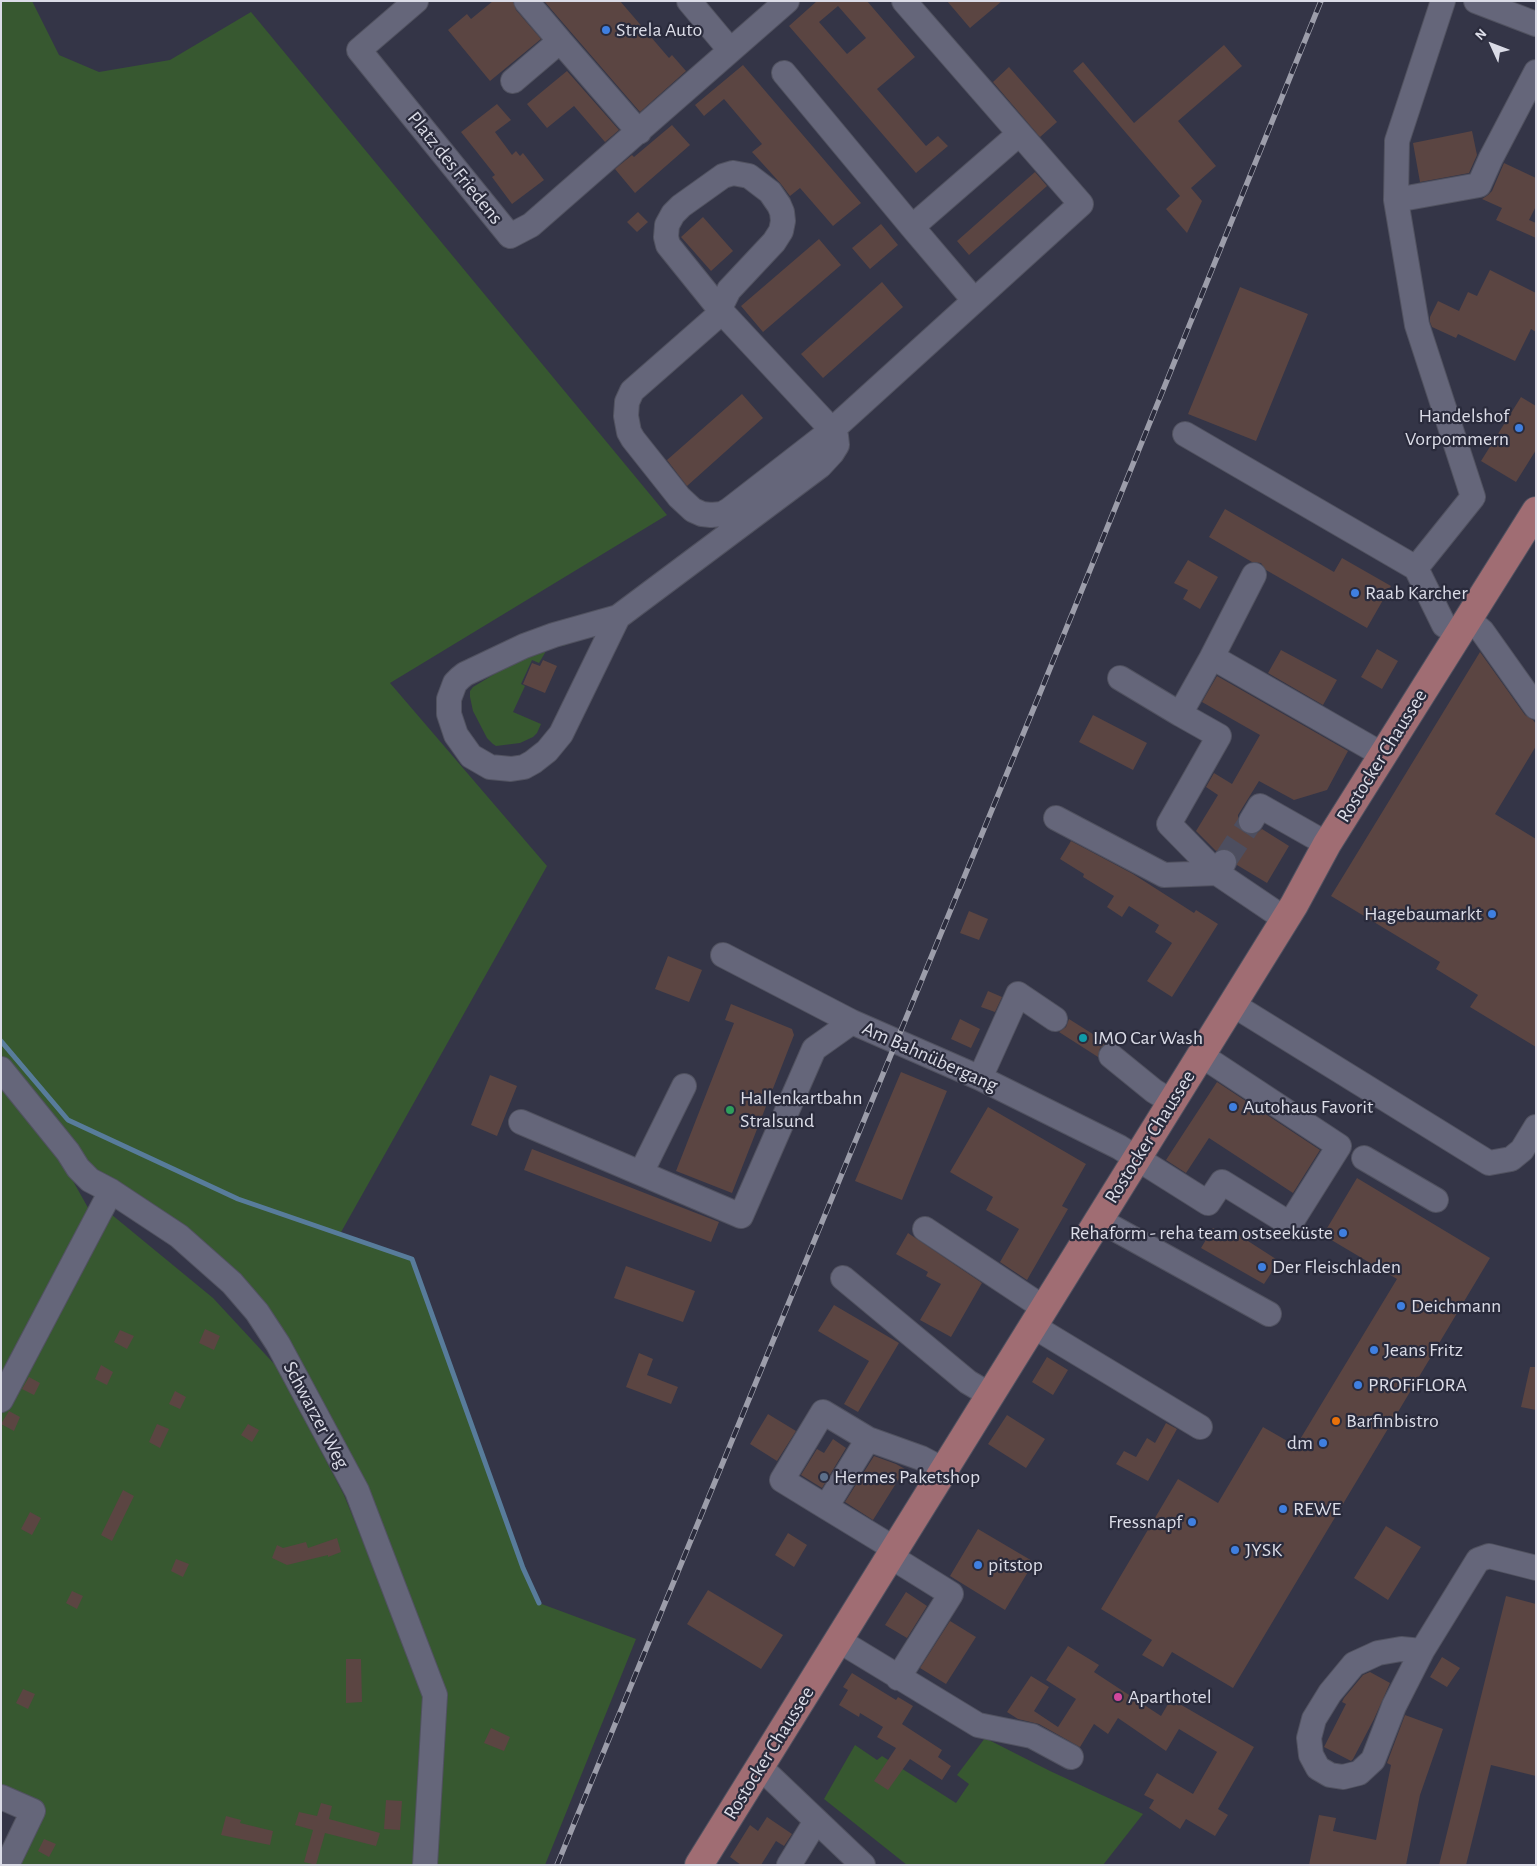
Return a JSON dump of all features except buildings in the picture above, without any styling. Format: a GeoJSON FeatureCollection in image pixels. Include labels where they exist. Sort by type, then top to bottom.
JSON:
{"type":"FeatureCollection","features":[{"type":"Feature","properties":{"kind":"main road","name":"Rostocker Chaussee"},"geometry":{"type":"LineString","coordinates":[[701,1864],[1285,919],[1327,844],[1536,511]]}},
{"type":"Feature","properties":{"kind":"street","name":"Platz des Friedens"},"geometry":{"type":"LineString","coordinates":[[416,1],[359,50],[510,236],[531,225],[787,1]]}},
{"type":"Feature","properties":{"kind":"street"},"geometry":{"type":"LineString","coordinates":[[526,1],[639,132]]}},
{"type":"Feature","properties":{"kind":"street"},"geometry":{"type":"LineString","coordinates":[[690,1],[730,50]]}},
{"type":"Feature","properties":{"kind":"street"},"geometry":{"type":"LineString","coordinates":[[618,617],[561,734],[547,751],[524,767],[511,769],[490,768],[472,756],[456,735],[450,714],[449,699],[455,683],[460,678],[529,644],[618,617],[820,466],[837,445],[836,436],[832,430],[722,312],[668,246],[666,237],[667,225],[673,214],[681,206],[723,176],[741,173],[756,180],[770,192],[779,205],[783,221],[781,231],[774,242],[729,290],[722,304],[722,312],[632,391],[627,402],[628,426],[633,439],[679,498],[693,510],[711,515],[722,514],[729,510],[832,430],[1081,204],[904,1]]}},
{"type":"Feature","properties":{"kind":"street"},"geometry":{"type":"LineString","coordinates":[[1416,568],[1473,497],[1417,325],[1396,200],[1397,141],[1442,1]]}},
{"type":"Feature","properties":{"kind":"street"},"geometry":{"type":"LineString","coordinates":[[1476,1],[1536,24]]}},
{"type":"Feature","properties":{"kind":"street"},"geometry":{"type":"LineString","coordinates":[[513,81],[560,42]]}},
{"type":"Feature","properties":{"kind":"street"},"geometry":{"type":"LineString","coordinates":[[1396,200],[1479,185],[1536,72]]}},
{"type":"Feature","properties":{"kind":"street"},"geometry":{"type":"LineString","coordinates":[[784,73],[974,300]]}},
{"type":"Feature","properties":{"kind":"street"},"geometry":{"type":"LineString","coordinates":[[912,228],[1019,134]]}},
{"type":"Feature","properties":{"kind":"street"},"geometry":{"type":"LineString","coordinates":[[1185,434],[1416,568],[1444,625],[1463,626],[1482,631],[1536,707]]}},
{"type":"Feature","properties":{"kind":"street"},"geometry":{"type":"LineString","coordinates":[[1180,714],[1254,575]]}},
{"type":"Feature","properties":{"kind":"street"},"geometry":{"type":"LineString","coordinates":[[1212,657],[1384,754]]}},
{"type":"Feature","properties":{"kind":"street"},"geometry":{"type":"LineString","coordinates":[[1120,678],[1219,736],[1169,824],[1220,868],[1285,919]]}},
{"type":"Feature","properties":{"kind":"street"},"geometry":{"type":"LineString","coordinates":[[1251,820],[1260,806],[1327,844]]}},
{"type":"Feature","properties":{"kind":"street"},"geometry":{"type":"LineString","coordinates":[[1056,818],[1164,875],[1220,868]]}},
{"type":"Feature","properties":{"kind":"street","name":"Am Bahnübergang"},"geometry":{"type":"LineString","coordinates":[[724,955],[852,1022],[980,1078],[1119,1147],[1208,1203],[1222,1182],[1290,1224],[1338,1146],[1201,1054]]}},
{"type":"Feature","properties":{"kind":"street"},"geometry":{"type":"LineString","coordinates":[[980,1078],[1018,994],[1055,1019]]}},
{"type":"Feature","properties":{"kind":"street"},"geometry":{"type":"LineString","coordinates":[[1232,1004],[1489,1163],[1511,1160],[1522,1150],[1536,1127]]}},
{"type":"Feature","properties":{"kind":"street"},"geometry":{"type":"LineString","coordinates":[[521,1122],[741,1216],[814,1049],[852,1022]]}},
{"type":"Feature","properties":{"kind":"street"},"geometry":{"type":"LineString","coordinates":[[1112,1056],[1154,1091],[1172,1102]]}},
{"type":"Feature","properties":{"kind":"street","name":"Schwarzer Weg"},"geometry":{"type":"LineString","coordinates":[[1,1069],[68,1152],[78,1168],[90,1180],[111,1191],[180,1236],[232,1283],[257,1312],[278,1344],[357,1491],[435,1696],[425,1865]]}},
{"type":"Feature","properties":{"kind":"street"},"geometry":{"type":"LineString","coordinates":[[641,1173],[684,1086]]}},
{"type":"Feature","properties":{"kind":"street"},"geometry":{"type":"LineString","coordinates":[[1364,1158],[1436,1200]]}},
{"type":"Feature","properties":{"kind":"street"},"geometry":{"type":"LineString","coordinates":[[1,1400],[111,1191]]}},
{"type":"Feature","properties":{"kind":"street","name":"Rostocker Chaussee"},"geometry":{"type":"LineString","coordinates":[[1099,1220],[1269,1314]]}},
{"type":"Feature","properties":{"kind":"street"},"geometry":{"type":"LineString","coordinates":[[925,1228],[1039,1317],[1200,1427]]}},
{"type":"Feature","properties":{"kind":"street"},"geometry":{"type":"LineString","coordinates":[[843,1278],[968,1382],[990,1395]]}},
{"type":"Feature","properties":{"kind":"street"},"geometry":{"type":"LineString","coordinates":[[898,1678],[951,1594],[893,1552],[782,1480],[823,1412],[868,1439],[921,1458],[944,1470]]}},
{"type":"Feature","properties":{"kind":"street"},"geometry":{"type":"LineString","coordinates":[[826,1507],[868,1439]]}},
{"type":"Feature","properties":{"kind":"street"},"geometry":{"type":"LineString","coordinates":[[1422,1651],[1401,1649],[1378,1653],[1354,1664],[1330,1693],[1314,1719],[1309,1738],[1311,1755],[1318,1768],[1330,1775],[1343,1777],[1359,1773],[1373,1760],[1394,1706],[1422,1651],[1478,1560],[1489,1556],[1536,1568]]}},
{"type":"Feature","properties":{"kind":"street"},"geometry":{"type":"LineString","coordinates":[[838,1640],[978,1725],[1032,1736],[1071,1757]]}},
{"type":"Feature","properties":{"kind":"street"},"geometry":{"type":"LineString","coordinates":[[760,1767],[863,1865]]}},
{"type":"Feature","properties":{"kind":"street"},"geometry":{"type":"LineString","coordinates":[[1,1797],[33,1811],[6,1865]]}},
{"type":"Feature","properties":{"kind":"street"},"geometry":{"type":"LineString","coordinates":[[789,1865],[816,1821]]}},
{"type":"Feature","properties":{"kind":"green space"},"geometry":{"type":"Polygon","coordinates":[[[1,1],[32,1],[59,55],[99,72],[170,60],[251,12],[667,515],[390,683],[547,866],[340,1234],[412,1259],[523,1568],[539,1603],[636,1639],[545,1865],[14,1865],[42,1810],[1,1791],[1,1085],[51,1142],[91,1213],[106,1210],[213,1298],[277,1367],[344,1495],[411,1660],[425,1649],[257,1312],[111,1191],[1,1069],[1,1]]]}},
{"type":"Feature","properties":{"kind":"green space"},"geometry":{"type":"Polygon","coordinates":[[[558,639],[565,646],[552,641],[539,663],[532,660],[521,684],[525,686],[513,712],[541,724],[537,733],[520,743],[496,746],[487,738],[473,711],[470,691],[473,687],[551,640],[558,639]]]}},
{"type":"Feature","properties":{"kind":"green space"},"geometry":{"type":"Polygon","coordinates":[[[985,1738],[1050,1771],[1143,1814],[1103,1865],[907,1865],[824,1799],[855,1745],[877,1760],[882,1756],[956,1803],[969,1784],[957,1775],[985,1738]]]}},
{"type":"Feature","properties":{"kind":"waterway"},"geometry":{"type":"LineString","coordinates":[[1,1041],[68,1120],[238,1199],[412,1259],[523,1568],[539,1603]]}},
{"type":"Feature","properties":{"kind":"tunnel"},"geometry":{"type":"LineString","coordinates":[[1224,862],[1251,821]]}},
{"type":"Feature","properties":{"kind":"railway"},"geometry":{"type":"LineString","coordinates":[[557,1865],[1038,698],[1321,1]]}},
{"type":"Feature","properties":{"kind":"place","name":"Strela Auto"},"geometry":{"type":"Point","coordinates":[606,30]}},
{"type":"Feature","properties":{"kind":"place","name":"Handelshof Vorpommern"},"geometry":{"type":"Point","coordinates":[1519,428]}},
{"type":"Feature","properties":{"kind":"place","name":"Raab Karcher"},"geometry":{"type":"Point","coordinates":[1355,593]}},
{"type":"Feature","properties":{"kind":"place","name":"Hagebaumarkt"},"geometry":{"type":"Point","coordinates":[1492,914]}},
{"type":"Feature","properties":{"kind":"place","name":"IMO Car Wash"},"geometry":{"type":"Point","coordinates":[1083,1038]}},
{"type":"Feature","properties":{"kind":"place","name":"Autohaus Favorit"},"geometry":{"type":"Point","coordinates":[1233,1107]}},
{"type":"Feature","properties":{"kind":"place","name":"Hallenkartbahn Stralsund"},"geometry":{"type":"Point","coordinates":[730,1110]}},
{"type":"Feature","properties":{"kind":"place","name":"Rehaform - reha team ostseeküste"},"geometry":{"type":"Point","coordinates":[1343,1233]}},
{"type":"Feature","properties":{"kind":"place","name":"Der Fleischladen"},"geometry":{"type":"Point","coordinates":[1262,1267]}},
{"type":"Feature","properties":{"kind":"place","name":"Deichmann"},"geometry":{"type":"Point","coordinates":[1401,1306]}},
{"type":"Feature","properties":{"kind":"place","name":"Jeans Fritz"},"geometry":{"type":"Point","coordinates":[1374,1350]}},
{"type":"Feature","properties":{"kind":"place","name":"PROFiFLORA"},"geometry":{"type":"Point","coordinates":[1358,1385]}},
{"type":"Feature","properties":{"kind":"place","name":"Barfinbistro"},"geometry":{"type":"Point","coordinates":[1336,1421]}},
{"type":"Feature","properties":{"kind":"place","name":"dm"},"geometry":{"type":"Point","coordinates":[1323,1443]}},
{"type":"Feature","properties":{"kind":"place","name":"Hermes Paketshop"},"geometry":{"type":"Point","coordinates":[824,1477]}},
{"type":"Feature","properties":{"kind":"place","name":"REWE"},"geometry":{"type":"Point","coordinates":[1283,1509]}},
{"type":"Feature","properties":{"kind":"place","name":"Fressnapf"},"geometry":{"type":"Point","coordinates":[1192,1522]}},
{"type":"Feature","properties":{"kind":"place","name":"JYSK"},"geometry":{"type":"Point","coordinates":[1235,1550]}},
{"type":"Feature","properties":{"kind":"place","name":"pitstop"},"geometry":{"type":"Point","coordinates":[978,1565]}},
{"type":"Feature","properties":{"kind":"place","name":"Aparthotel"},"geometry":{"type":"Point","coordinates":[1118,1697]}}]}
